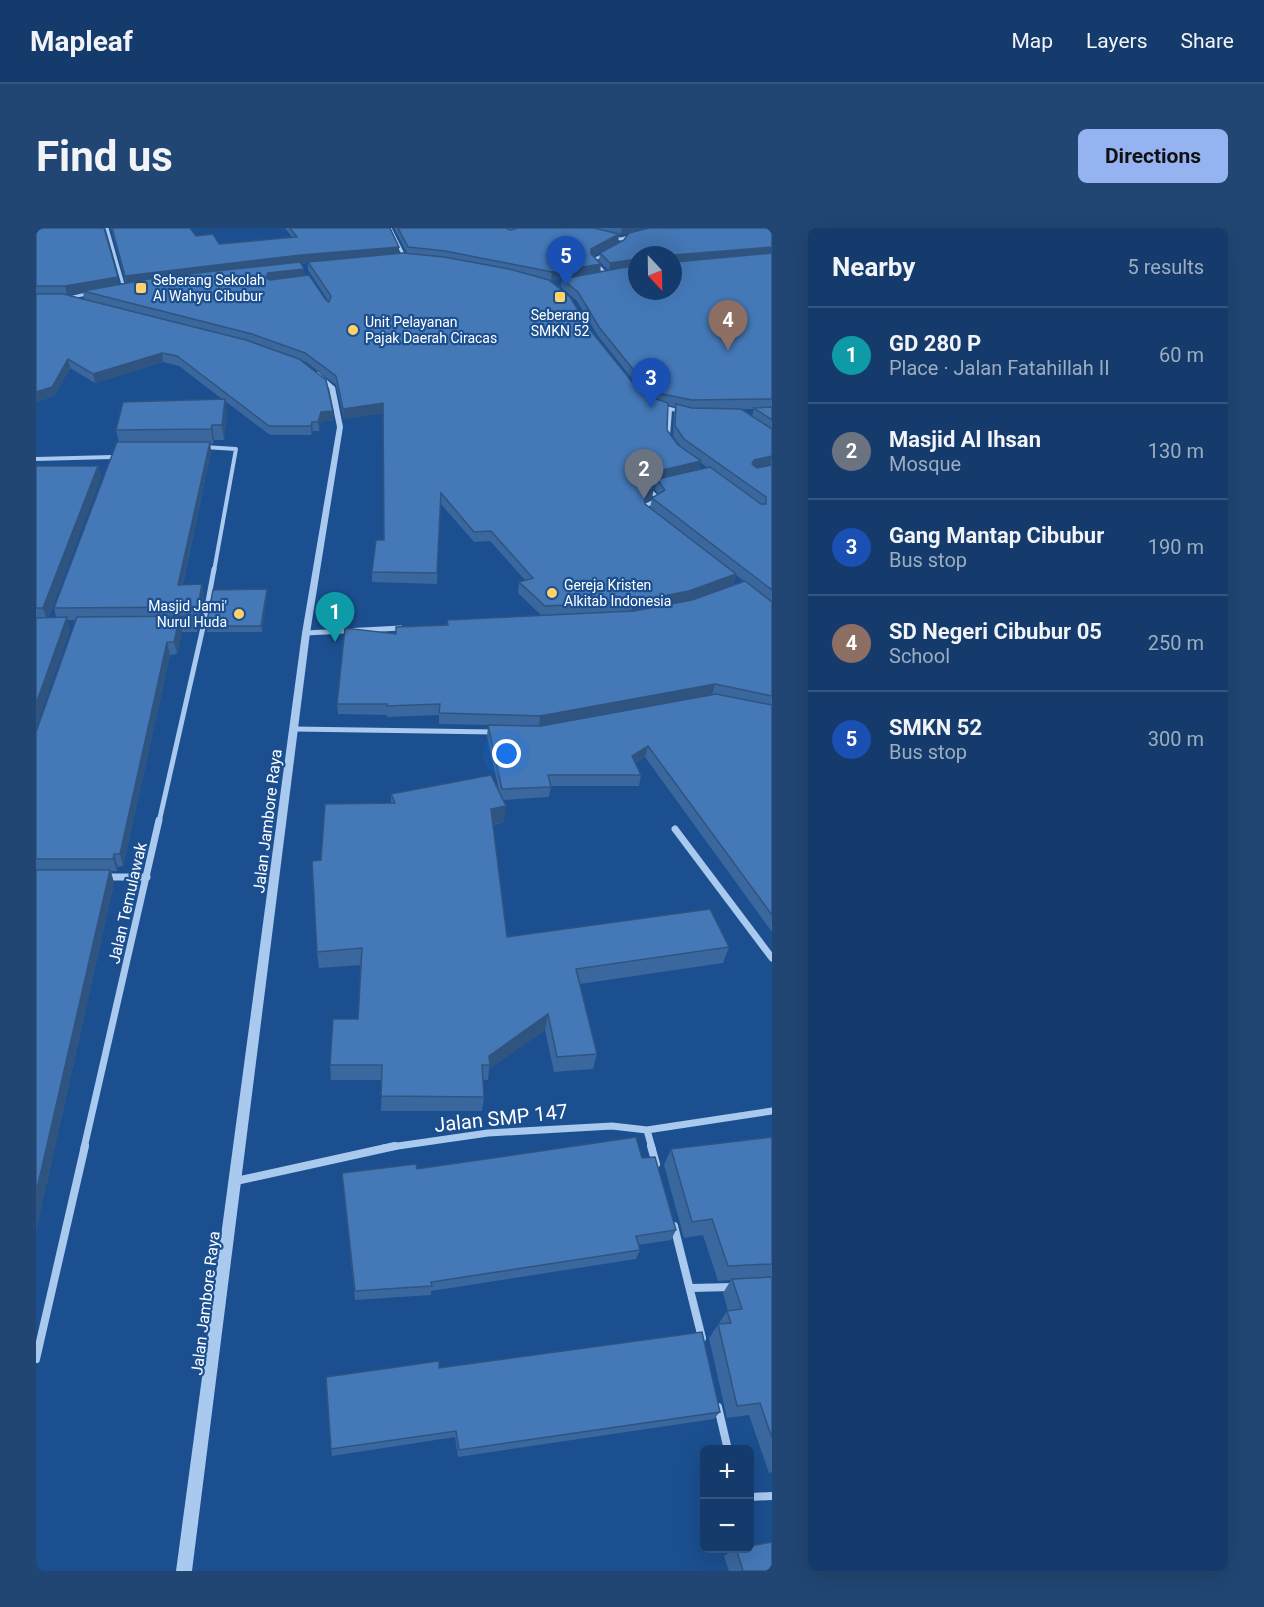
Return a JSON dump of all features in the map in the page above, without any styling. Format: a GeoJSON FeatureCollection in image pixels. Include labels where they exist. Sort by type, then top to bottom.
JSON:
{"type":"FeatureCollection","features":[{"type":"Feature","properties":{"kind":"street"},"geometry":{"type":"LineString","coordinates":[[107,228],[124,288]]}},
{"type":"Feature","properties":{"kind":"street"},"geometry":{"type":"LineString","coordinates":[[390,228],[405,258]]}},
{"type":"Feature","properties":{"kind":"street"},"geometry":{"type":"LineString","coordinates":[[605,236],[621,239],[643,234]]}},
{"type":"Feature","properties":{"kind":"street"},"geometry":{"type":"LineString","coordinates":[[621,239],[624,241],[621,245]]}},
{"type":"Feature","properties":{"kind":"street"},"geometry":{"type":"LineString","coordinates":[[607,275],[593,260],[615,249]]}},
{"type":"Feature","properties":{"kind":"street"},"geometry":{"type":"LineString","coordinates":[[395,259],[416,259]]}},
{"type":"Feature","properties":{"kind":"street"},"geometry":{"type":"LineString","coordinates":[[596,277],[617,273]]}},
{"type":"Feature","properties":{"kind":"street"},"geometry":{"type":"LineString","coordinates":[[114,289],[132,286]]}},
{"type":"Feature","properties":{"kind":"street"},"geometry":{"type":"LineString","coordinates":[[88,304],[62,298],[105,291]]}},
{"type":"Feature","properties":{"kind":"street","name":"Jalan Jambore Raya"},"geometry":{"type":"LineString","coordinates":[[184,1571],[306,633],[340,427],[333,387],[303,365]]}},
{"type":"Feature","properties":{"kind":"street"},"geometry":{"type":"LineString","coordinates":[[648,403],[670,410],[695,413]]}},
{"type":"Feature","properties":{"kind":"street"},"geometry":{"type":"LineString","coordinates":[[670,410],[667,434],[670,443]]}},
{"type":"Feature","properties":{"kind":"street","name":"Jalan Temulawak"},"geometry":{"type":"LineString","coordinates":[[36,1359],[204,623],[236,450],[232,447],[198,447]]}},
{"type":"Feature","properties":{"kind":"street"},"geometry":{"type":"LineString","coordinates":[[108,468],[115,450]]}},
{"type":"Feature","properties":{"kind":"street"},"geometry":{"type":"LineString","coordinates":[[36,459],[112,456]]}},
{"type":"Feature","properties":{"kind":"street"},"geometry":{"type":"LineString","coordinates":[[647,512],[645,506],[659,499],[646,488],[657,485]]}},
{"type":"Feature","properties":{"kind":"street"},"geometry":{"type":"LineString","coordinates":[[192,623],[204,623]]}},
{"type":"Feature","properties":{"kind":"street"},"geometry":{"type":"LineString","coordinates":[[306,633],[411,628]]}},
{"type":"Feature","properties":{"kind":"street"},"geometry":{"type":"LineString","coordinates":[[294,729],[504,732]]}},
{"type":"Feature","properties":{"kind":"street"},"geometry":{"type":"LineString","coordinates":[[675,829],[772,958]]}},
{"type":"Feature","properties":{"kind":"street"},"geometry":{"type":"LineString","coordinates":[[103,877],[147,877]]}},
{"type":"Feature","properties":{"kind":"street","name":"Jalan SMP 147"},"geometry":{"type":"LineString","coordinates":[[236,1181],[370,1150],[488,1133],[602,1126],[647,1130],[772,1111]]}},
{"type":"Feature","properties":{"kind":"street"},"geometry":{"type":"LineString","coordinates":[[647,1130],[659,1175]]}},
{"type":"Feature","properties":{"kind":"street"},"geometry":{"type":"LineString","coordinates":[[672,1221],[704,1346]]}},
{"type":"Feature","properties":{"kind":"street"},"geometry":{"type":"LineString","coordinates":[[691,1288],[737,1287]]}},
{"type":"Feature","properties":{"kind":"street"},"geometry":{"type":"LineString","coordinates":[[714,1392],[727,1445]]}},
{"type":"Feature","properties":{"kind":"street"},"geometry":{"type":"LineString","coordinates":[[754,1497],[772,1496]]}},
{"type":"Feature","properties":{"kind":"building"},"geometry":{"type":"Polygon","coordinates":[[[36,228],[104,228],[118,277],[65,286],[36,286],[36,228]]]}},
{"type":"Feature","properties":{"kind":"building"},"geometry":{"type":"Polygon","coordinates":[[[112,228],[190,228],[196,236],[213,234],[219,244],[297,237],[290,228],[390,228],[399,247],[301,255],[125,276],[112,228]]]}},
{"type":"Feature","properties":{"kind":"building"},"geometry":{"type":"Polygon","coordinates":[[[398,228],[506,228],[510,230],[514,228],[594,228],[619,234],[591,249],[591,254],[601,264],[552,272],[445,251],[408,247],[398,228]]]}},
{"type":"Feature","properties":{"kind":"building"},"geometry":{"type":"Polygon","coordinates":[[[649,228],[772,228],[772,247],[682,254],[682,246],[628,246],[628,260],[610,263],[600,253],[624,240],[629,233],[649,228]]]}},
{"type":"Feature","properties":{"kind":"building"},"geometry":{"type":"Polygon","coordinates":[[[403,253],[444,257],[509,269],[549,280],[570,297],[591,331],[642,394],[668,403],[667,430],[678,445],[701,461],[645,474],[644,479],[654,488],[643,494],[645,504],[736,574],[689,591],[633,602],[545,606],[519,582],[533,578],[491,531],[474,532],[441,493],[437,573],[372,572],[376,540],[384,540],[383,403],[343,409],[336,376],[305,353],[252,334],[83,291],[161,277],[300,262],[304,269],[268,273],[266,278],[270,280],[309,275],[329,302],[331,296],[308,262],[403,253]]]}},
{"type":"Feature","properties":{"kind":"building"},"geometry":{"type":"Polygon","coordinates":[[[772,253],[772,399],[692,400],[649,389],[599,327],[578,292],[562,279],[628,267],[628,300],[682,300],[682,261],[772,253]]]}},
{"type":"Feature","properties":{"kind":"building"},"geometry":{"type":"Polygon","coordinates":[[[36,294],[63,294],[246,340],[299,359],[326,380],[333,411],[321,412],[318,422],[312,422],[311,426],[269,426],[177,356],[162,353],[93,374],[68,359],[52,387],[36,392],[36,294]]]}},
{"type":"Feature","properties":{"kind":"building"},"geometry":{"type":"Polygon","coordinates":[[[225,399],[222,425],[212,425],[211,429],[116,430],[123,402],[225,399]]]}},
{"type":"Feature","properties":{"kind":"building"},"geometry":{"type":"Polygon","coordinates":[[[676,404],[692,408],[741,409],[772,429],[772,456],[754,460],[752,464],[757,468],[772,465],[772,590],[652,498],[665,490],[657,479],[710,467],[761,504],[766,504],[766,497],[684,439],[675,426],[676,404]]]}},
{"type":"Feature","properties":{"kind":"building"},"geometry":{"type":"Polygon","coordinates":[[[772,407],[772,420],[754,408],[772,407]]]}},
{"type":"Feature","properties":{"kind":"building"},"geometry":{"type":"Polygon","coordinates":[[[117,442],[210,442],[178,585],[202,584],[198,607],[54,608],[117,442]]]}},
{"type":"Feature","properties":{"kind":"building"},"geometry":{"type":"Polygon","coordinates":[[[36,466],[98,466],[43,608],[36,608],[36,466]]]}},
{"type":"Feature","properties":{"kind":"building"},"geometry":{"type":"Polygon","coordinates":[[[745,581],[772,602],[772,696],[715,684],[540,716],[439,713],[440,704],[387,706],[387,704],[337,704],[345,628],[396,634],[396,627],[448,625],[447,620],[634,611],[692,600],[745,581]]]}},
{"type":"Feature","properties":{"kind":"building","name":"Masjid Jami' Nurul Huda"},"geometry":{"type":"Polygon","coordinates":[[[267,589],[261,626],[206,626],[213,590],[267,589]]]}},
{"type":"Feature","properties":{"kind":"building"},"geometry":{"type":"Polygon","coordinates":[[[196,616],[195,620],[179,620],[174,642],[167,642],[120,854],[114,854],[113,859],[36,859],[36,732],[77,617],[196,616]]]}},
{"type":"Feature","properties":{"kind":"building"},"geometry":{"type":"Polygon","coordinates":[[[67,617],[36,704],[36,618],[67,617]]]}},
{"type":"Feature","properties":{"kind":"building"},"geometry":{"type":"Polygon","coordinates":[[[716,694],[772,705],[772,915],[648,746],[632,756],[641,775],[548,775],[551,787],[502,789],[488,725],[541,726],[716,694]]]}},
{"type":"Feature","properties":{"kind":"building"},"geometry":{"type":"Polygon","coordinates":[[[491,775],[506,806],[491,809],[507,937],[710,909],[729,947],[576,969],[597,1054],[557,1057],[548,1014],[489,1056],[490,1065],[482,1065],[484,1097],[381,1096],[382,1065],[330,1065],[333,1019],[358,1019],[362,948],[317,952],[312,861],[321,860],[325,804],[395,803],[391,794],[491,775]]]}},
{"type":"Feature","properties":{"kind":"building"},"geometry":{"type":"Polygon","coordinates":[[[36,870],[110,870],[36,1193],[36,870]]]}},
{"type":"Feature","properties":{"kind":"building"},"geometry":{"type":"Polygon","coordinates":[[[636,1137],[642,1158],[655,1157],[676,1230],[636,1236],[640,1250],[431,1282],[432,1286],[355,1291],[342,1173],[416,1164],[417,1169],[636,1137]]]}},
{"type":"Feature","properties":{"kind":"building"},"geometry":{"type":"Polygon","coordinates":[[[772,1137],[772,1264],[728,1266],[712,1219],[692,1222],[671,1149],[772,1137]]]}},
{"type":"Feature","properties":{"kind":"building"},"geometry":{"type":"Polygon","coordinates":[[[772,1277],[772,1438],[760,1403],[737,1406],[718,1324],[731,1323],[727,1311],[742,1309],[732,1279],[772,1277]]]}},
{"type":"Feature","properties":{"kind":"building"},"geometry":{"type":"Polygon","coordinates":[[[702,1332],[720,1412],[459,1450],[456,1431],[331,1449],[326,1377],[439,1361],[439,1368],[702,1332]]]}},
{"type":"Feature","properties":{"kind":"building"},"geometry":{"type":"Polygon","coordinates":[[[772,1542],[772,1571],[743,1571],[738,1553],[754,1553],[754,1545],[772,1542]]]}},
{"type":"Feature","properties":{"kind":"place","name":"SMKN 52"},"geometry":{"type":"Point","coordinates":[566,286]}},
{"type":"Feature","properties":{"kind":"place","name":"Seberang Sekolah Al Wahyu Cibubur"},"geometry":{"type":"Point","coordinates":[141,288]}},
{"type":"Feature","properties":{"kind":"place","name":"Seberang SMKN 52"},"geometry":{"type":"Point","coordinates":[560,297]}},
{"type":"Feature","properties":{"kind":"place","name":"Unit Pelayanan Pajak Daerah Ciracas"},"geometry":{"type":"Point","coordinates":[353,330]}},
{"type":"Feature","properties":{"kind":"place","name":"SD Negeri Cibubur 05"},"geometry":{"type":"Point","coordinates":[728,350]}},
{"type":"Feature","properties":{"kind":"place","name":"Gang Mantap Cibubur"},"geometry":{"type":"Point","coordinates":[651,408]}},
{"type":"Feature","properties":{"kind":"place","name":"Masjid Al Ihsan"},"geometry":{"type":"Point","coordinates":[644,499]}},
{"type":"Feature","properties":{"kind":"place","name":"Gereja Kristen Alkitab Indonesia"},"geometry":{"type":"Point","coordinates":[552,593]}},
{"type":"Feature","properties":{"kind":"place","name":"Masjid Jami' Nurul Huda"},"geometry":{"type":"Point","coordinates":[239,614]}},
{"type":"Feature","properties":{"kind":"place","name":"GD 280 P"},"geometry":{"type":"Point","coordinates":[335,642]}}]}
